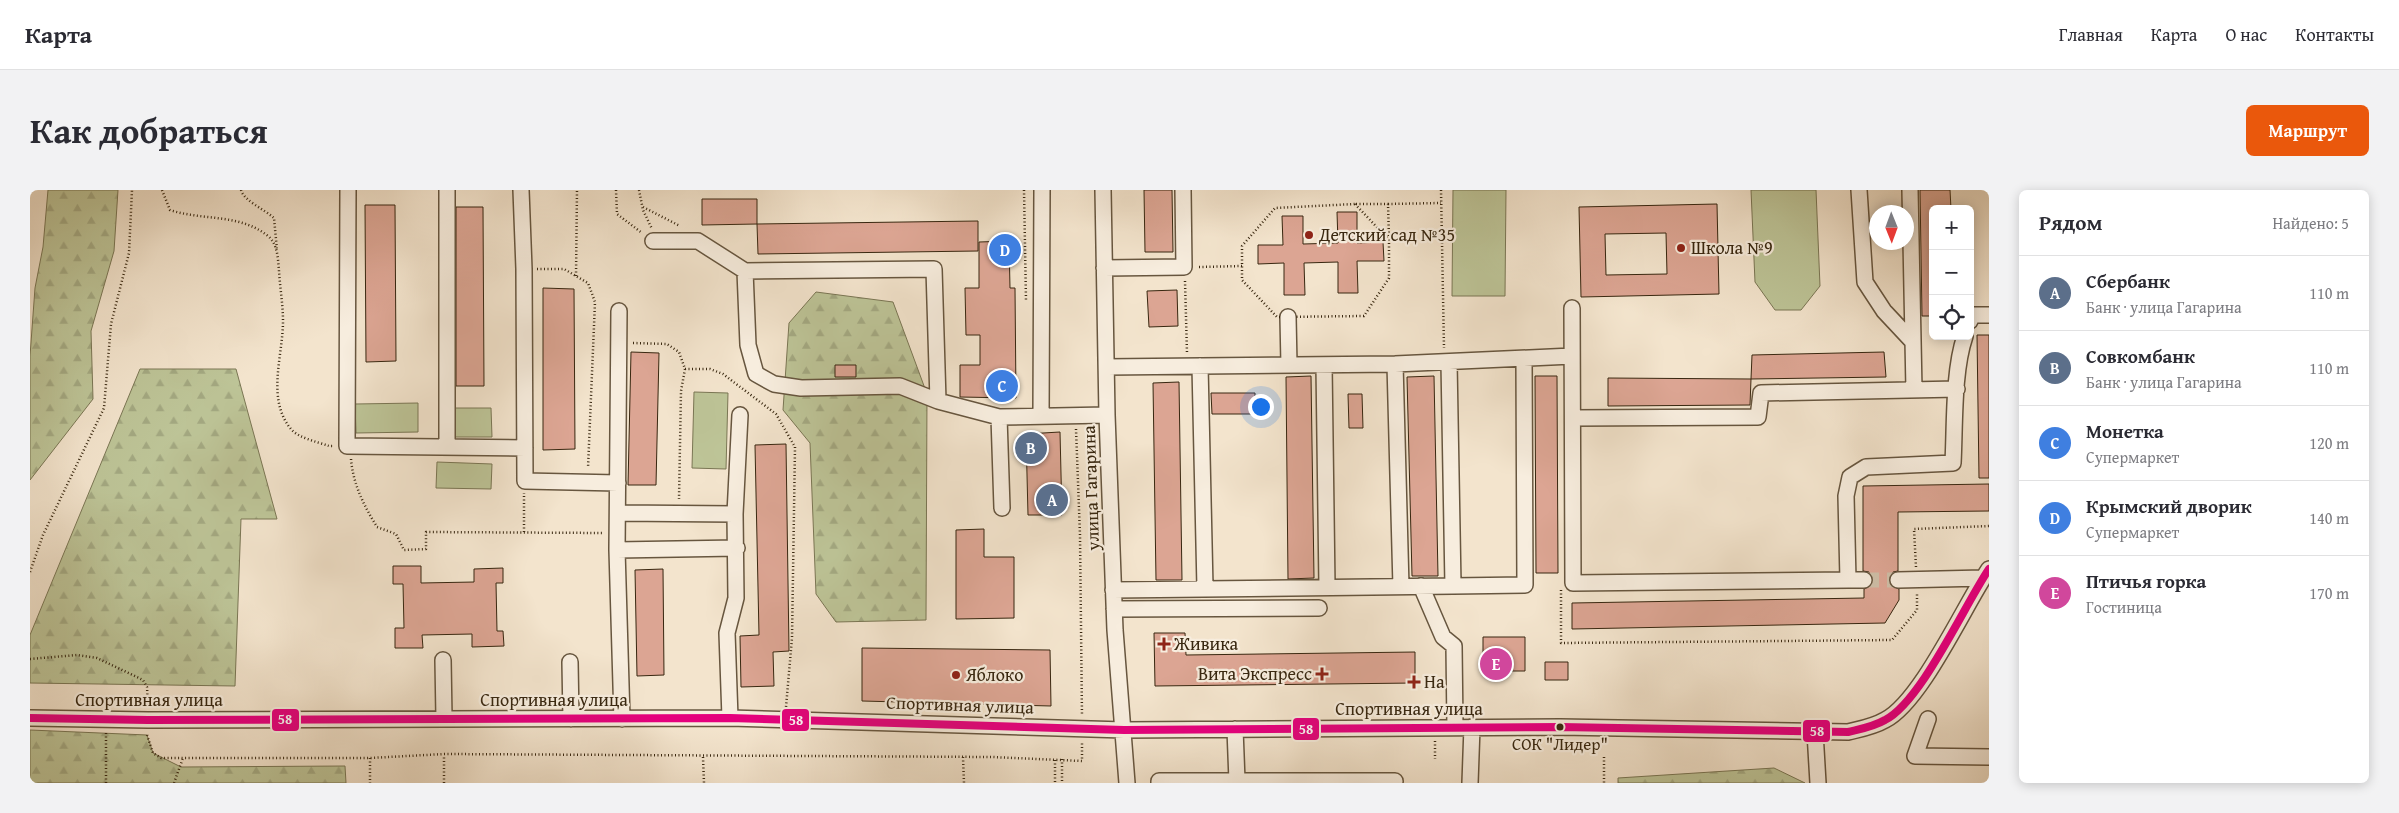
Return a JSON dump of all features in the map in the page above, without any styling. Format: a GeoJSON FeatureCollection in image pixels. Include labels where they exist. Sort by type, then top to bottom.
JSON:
{"type":"FeatureCollection","features":[{"type":"Feature","properties":{"kind":"street"},"geometry":{"type":"LineString","coordinates":[[348,190],[347,446],[525,448]]}},
{"type":"Feature","properties":{"kind":"street"},"geometry":{"type":"LineString","coordinates":[[447,190],[448,446]]}},
{"type":"Feature","properties":{"kind":"street"},"geometry":{"type":"LineString","coordinates":[[521,190],[524,269],[524,481],[618,483]]}},
{"type":"Feature","properties":{"kind":"street"},"geometry":{"type":"LineString","coordinates":[[1041,416],[1042,190]]}},
{"type":"Feature","properties":{"kind":"street","name":"улица Гагарина"},"geometry":{"type":"LineString","coordinates":[[1103,190],[1107,415],[1113,590],[1127,783]]}},
{"type":"Feature","properties":{"kind":"street"},"geometry":{"type":"LineString","coordinates":[[1104,268],[1184,267],[1183,190]]}},
{"type":"Feature","properties":{"kind":"street"},"geometry":{"type":"LineString","coordinates":[[1859,190],[1865,282],[1884,311],[1913,342]]}},
{"type":"Feature","properties":{"kind":"street"},"geometry":{"type":"LineString","coordinates":[[1910,190],[1914,390]]}},
{"type":"Feature","properties":{"kind":"street"},"geometry":{"type":"LineString","coordinates":[[655,241],[698,241],[745,271],[934,269],[938,401]]}},
{"type":"Feature","properties":{"kind":"street"},"geometry":{"type":"LineString","coordinates":[[745,271],[748,345],[756,374],[774,384],[801,388],[900,386],[938,401],[999,416],[1107,415]]}},
{"type":"Feature","properties":{"kind":"street"},"geometry":{"type":"LineString","coordinates":[[1572,308],[1573,583],[1864,580]]}},
{"type":"Feature","properties":{"kind":"street"},"geometry":{"type":"LineString","coordinates":[[619,311],[618,550],[622,719]]}},
{"type":"Feature","properties":{"kind":"street"},"geometry":{"type":"LineString","coordinates":[[1974,315],[1989,315]]}},
{"type":"Feature","properties":{"kind":"street"},"geometry":{"type":"LineString","coordinates":[[1288,317],[1289,365]]}},
{"type":"Feature","properties":{"kind":"street"},"geometry":{"type":"LineString","coordinates":[[1848,580],[1846,496],[1850,477],[1866,467],[1953,463],[1957,389],[1964,340]]}},
{"type":"Feature","properties":{"kind":"street"},"geometry":{"type":"LineString","coordinates":[[1107,368],[1395,364],[1572,356]]}},
{"type":"Feature","properties":{"kind":"street"},"geometry":{"type":"LineString","coordinates":[[1113,590],[1525,585],[1524,358]]}},
{"type":"Feature","properties":{"kind":"street"},"geometry":{"type":"LineString","coordinates":[[1447,362],[1453,586]]}},
{"type":"Feature","properties":{"kind":"street"},"geometry":{"type":"LineString","coordinates":[[1395,364],[1401,587]]}},
{"type":"Feature","properties":{"kind":"street"},"geometry":{"type":"LineString","coordinates":[[1324,365],[1327,587]]}},
{"type":"Feature","properties":{"kind":"street"},"geometry":{"type":"LineString","coordinates":[[1194,366],[1205,588]]}},
{"type":"Feature","properties":{"kind":"street"},"geometry":{"type":"LineString","coordinates":[[1573,418],[1758,417],[1761,392],[1957,389]]}},
{"type":"Feature","properties":{"kind":"street"},"geometry":{"type":"LineString","coordinates":[[730,718],[727,633],[736,598],[736,514],[740,415]]}},
{"type":"Feature","properties":{"kind":"street"},"geometry":{"type":"LineString","coordinates":[[999,416],[1002,508]]}},
{"type":"Feature","properties":{"kind":"street"},"geometry":{"type":"LineString","coordinates":[[618,513],[736,514]]}},
{"type":"Feature","properties":{"kind":"street"},"geometry":{"type":"LineString","coordinates":[[618,550],[736,548]]}},
{"type":"Feature","properties":{"kind":"street"},"geometry":{"type":"LineString","coordinates":[[1898,580],[1986,573]]}},
{"type":"Feature","properties":{"kind":"street","name":"Спортивная улица"},"geometry":{"type":"LineString","coordinates":[[30,718],[148,720],[730,718],[1055,726],[1124,730],[1472,727],[1848,732],[1869,727],[1886,720],[1905,703],[1921,683],[1986,573]]}},
{"type":"Feature","properties":{"kind":"street"},"geometry":{"type":"LineString","coordinates":[[1421,586],[1443,637],[1454,646],[1455,728]]}},
{"type":"Feature","properties":{"kind":"street"},"geometry":{"type":"LineString","coordinates":[[1114,609],[1319,608]]}},
{"type":"Feature","properties":{"kind":"street"},"geometry":{"type":"LineString","coordinates":[[443,660],[444,718]]}},
{"type":"Feature","properties":{"kind":"street"},"geometry":{"type":"LineString","coordinates":[[570,662],[570,719]]}},
{"type":"Feature","properties":{"kind":"street"},"geometry":{"type":"LineString","coordinates":[[1928,718],[1915,756],[1989,757]]}},
{"type":"Feature","properties":{"kind":"street"},"geometry":{"type":"LineString","coordinates":[[1470,783],[1472,727]]}},
{"type":"Feature","properties":{"kind":"street"},"geometry":{"type":"LineString","coordinates":[[1235,730],[1238,781]]}},
{"type":"Feature","properties":{"kind":"street"},"geometry":{"type":"LineString","coordinates":[[1815,732],[1818,783]]}},
{"type":"Feature","properties":{"kind":"street"},"geometry":{"type":"LineString","coordinates":[[1159,783],[1159,781],[1395,781]]}},
{"type":"Feature","properties":{"kind":"path"},"geometry":{"type":"LineString","coordinates":[[30,572],[43,535],[104,408],[111,324],[129,253],[132,190]]}},
{"type":"Feature","properties":{"kind":"path"},"geometry":{"type":"LineString","coordinates":[[162,190],[170,210],[185,215],[213,216],[250,224],[270,237],[277,252]]}},
{"type":"Feature","properties":{"kind":"path"},"geometry":{"type":"LineString","coordinates":[[241,190],[242,196],[252,204],[262,207],[274,218],[283,321],[278,393],[281,414],[292,431],[329,446],[347,446],[351,451],[352,472],[364,506],[377,527],[396,534],[404,550],[426,549],[426,532],[618,534]]}},
{"type":"Feature","properties":{"kind":"path"},"geometry":{"type":"LineString","coordinates":[[576,276],[577,190]]}},
{"type":"Feature","properties":{"kind":"path"},"geometry":{"type":"LineString","coordinates":[[616,190],[617,214],[655,241]]}},
{"type":"Feature","properties":{"kind":"path"},"geometry":{"type":"LineString","coordinates":[[639,190],[643,210],[655,241]]}},
{"type":"Feature","properties":{"kind":"path"},"geometry":{"type":"LineString","coordinates":[[1024,190],[1026,308]]}},
{"type":"Feature","properties":{"kind":"path"},"geometry":{"type":"LineString","coordinates":[[1441,190],[1447,362]]}},
{"type":"Feature","properties":{"kind":"path"},"geometry":{"type":"LineString","coordinates":[[1388,204],[1389,278],[1364,316],[1277,318],[1242,280],[1242,246],[1276,208],[1441,202]]}},
{"type":"Feature","properties":{"kind":"path"},"geometry":{"type":"LineString","coordinates":[[1355,204],[1389,240]]}},
{"type":"Feature","properties":{"kind":"path"},"geometry":{"type":"LineString","coordinates":[[1194,366],[1184,267],[1242,266]]}},
{"type":"Feature","properties":{"kind":"path"},"geometry":{"type":"LineString","coordinates":[[524,269],[564,268],[588,283],[595,302],[587,482]]}},
{"type":"Feature","properties":{"kind":"path"},"geometry":{"type":"LineString","coordinates":[[619,343],[667,344],[679,352],[685,369],[681,391],[681,466],[678,513]]}},
{"type":"Feature","properties":{"kind":"path"},"geometry":{"type":"LineString","coordinates":[[685,369],[710,370],[723,374],[776,414],[795,447],[792,638],[785,720]]}},
{"type":"Feature","properties":{"kind":"path"},"geometry":{"type":"LineString","coordinates":[[30,659],[77,655],[96,658],[143,680],[147,687],[147,735],[152,753],[161,758],[370,758],[444,754],[963,757],[1082,761],[1080,535],[1075,415]]}},
{"type":"Feature","properties":{"kind":"path"},"geometry":{"type":"LineString","coordinates":[[524,481],[524,532]]}},
{"type":"Feature","properties":{"kind":"path"},"geometry":{"type":"LineString","coordinates":[[1561,584],[1562,643],[1892,640],[1917,610],[1914,529],[1989,526]]}},
{"type":"Feature","properties":{"kind":"path"},"geometry":{"type":"LineString","coordinates":[[106,719],[106,783]]}},
{"type":"Feature","properties":{"kind":"path"},"geometry":{"type":"LineString","coordinates":[[444,754],[444,783]]}},
{"type":"Feature","properties":{"kind":"path"},"geometry":{"type":"LineString","coordinates":[[703,756],[704,783]]}},
{"type":"Feature","properties":{"kind":"path"},"geometry":{"type":"LineString","coordinates":[[963,757],[964,783]]}},
{"type":"Feature","properties":{"kind":"path"},"geometry":{"type":"LineString","coordinates":[[1604,757],[1604,783]]}},
{"type":"Feature","properties":{"kind":"path"},"geometry":{"type":"LineString","coordinates":[[174,783],[183,758]]}},
{"type":"Feature","properties":{"kind":"path"},"geometry":{"type":"LineString","coordinates":[[370,758],[370,783]]}},
{"type":"Feature","properties":{"kind":"path"},"geometry":{"type":"LineString","coordinates":[[1062,759],[1062,783]]}},
{"type":"Feature","properties":{"kind":"path"},"geometry":{"type":"LineString","coordinates":[[1055,760],[1055,783]]}},
{"type":"Feature","properties":{"kind":"green space"},"geometry":{"type":"Polygon","coordinates":[[[48,190],[118,190],[114,251],[91,331],[93,399],[30,480],[30,356],[35,288],[43,247],[48,190]]]}},
{"type":"Feature","properties":{"kind":"green space"},"geometry":{"type":"Polygon","coordinates":[[[1453,190],[1506,190],[1505,296],[1452,296],[1453,190]]]}},
{"type":"Feature","properties":{"kind":"green space"},"geometry":{"type":"Polygon","coordinates":[[[1751,190],[1816,190],[1820,286],[1801,310],[1775,310],[1755,282],[1751,190]]]}},
{"type":"Feature","properties":{"kind":"green space"},"geometry":{"type":"Polygon","coordinates":[[[816,292],[893,302],[927,394],[926,620],[836,622],[816,594],[810,443],[783,410],[789,323],[816,292]]]}},
{"type":"Feature","properties":{"kind":"green space"},"geometry":{"type":"Polygon","coordinates":[[[140,369],[236,369],[277,519],[241,519],[235,686],[30,683],[30,635],[140,369]]]}},
{"type":"Feature","properties":{"kind":"green space"},"geometry":{"type":"Polygon","coordinates":[[[694,392],[728,393],[726,469],[692,468],[694,392]]]}},
{"type":"Feature","properties":{"kind":"green space"},"geometry":{"type":"Polygon","coordinates":[[[418,403],[418,432],[356,433],[355,404],[418,403]]]}},
{"type":"Feature","properties":{"kind":"green space"},"geometry":{"type":"Polygon","coordinates":[[[455,408],[491,408],[492,437],[455,437],[455,408]]]}},
{"type":"Feature","properties":{"kind":"green space"},"geometry":{"type":"Polygon","coordinates":[[[437,462],[492,464],[491,489],[436,488],[437,462]]]}},
{"type":"Feature","properties":{"kind":"green space"},"geometry":{"type":"Polygon","coordinates":[[[30,730],[147,735],[153,753],[181,767],[345,766],[346,783],[30,783],[30,730]]]}},
{"type":"Feature","properties":{"kind":"green space"},"geometry":{"type":"Polygon","coordinates":[[[1774,768],[1805,783],[1618,783],[1618,778],[1774,768]]]}},
{"type":"Feature","properties":{"kind":"building"},"geometry":{"type":"Polygon","coordinates":[[[1144,190],[1172,190],[1173,252],[1145,252],[1144,190]]]}},
{"type":"Feature","properties":{"kind":"building"},"geometry":{"type":"Polygon","coordinates":[[[1920,190],[1950,190],[1951,205],[1929,205],[1929,316],[1922,316],[1920,190]]]}},
{"type":"Feature","properties":{"kind":"building"},"geometry":{"type":"Polygon","coordinates":[[[702,199],[757,199],[757,224],[702,225],[702,199]]]}},
{"type":"Feature","properties":{"kind":"building"},"geometry":{"type":"Polygon","coordinates":[[[1717,204],[1719,294],[1581,297],[1579,207],[1717,204]],[[1666,233],[1605,234],[1606,275],[1667,274],[1666,233]]]}},
{"type":"Feature","properties":{"kind":"building"},"geometry":{"type":"Polygon","coordinates":[[[365,205],[395,205],[396,361],[366,362],[365,205]]]}},
{"type":"Feature","properties":{"kind":"building"},"geometry":{"type":"Polygon","coordinates":[[[456,207],[483,207],[484,386],[456,386],[456,207]]]}},
{"type":"Feature","properties":{"kind":"building"},"geometry":{"type":"Polygon","coordinates":[[[1337,212],[1357,212],[1357,243],[1383,242],[1384,261],[1357,261],[1358,293],[1338,293],[1338,262],[1304,263],[1305,295],[1284,295],[1284,263],[1258,264],[1258,245],[1283,245],[1282,216],[1303,216],[1303,244],[1338,243],[1337,212]]]}},
{"type":"Feature","properties":{"kind":"building"},"geometry":{"type":"Polygon","coordinates":[[[978,221],[978,251],[758,254],[757,224],[978,221]]]}},
{"type":"Feature","properties":{"kind":"building"},"geometry":{"type":"Polygon","coordinates":[[[1009,241],[1010,288],[1015,288],[1016,398],[960,397],[960,365],[980,365],[980,335],[966,335],[965,288],[979,288],[979,242],[1009,241]]]}},
{"type":"Feature","properties":{"kind":"building"},"geometry":{"type":"Polygon","coordinates":[[[543,288],[574,289],[575,449],[543,450],[543,288]]]}},
{"type":"Feature","properties":{"kind":"building"},"geometry":{"type":"Polygon","coordinates":[[[1177,290],[1178,326],[1149,327],[1147,291],[1177,290]]]}},
{"type":"Feature","properties":{"kind":"building"},"geometry":{"type":"Polygon","coordinates":[[[1977,335],[1989,335],[1989,478],[1979,478],[1977,335]]]}},
{"type":"Feature","properties":{"kind":"building"},"geometry":{"type":"Polygon","coordinates":[[[631,352],[659,353],[656,485],[628,485],[631,352]]]}},
{"type":"Feature","properties":{"kind":"building"},"geometry":{"type":"Polygon","coordinates":[[[1884,352],[1886,377],[1751,379],[1752,355],[1884,352]]]}},
{"type":"Feature","properties":{"kind":"building"},"geometry":{"type":"Polygon","coordinates":[[[835,365],[856,365],[856,377],[835,377],[835,365]]]}},
{"type":"Feature","properties":{"kind":"building"},"geometry":{"type":"Polygon","coordinates":[[[1311,376],[1314,578],[1288,579],[1286,377],[1311,376]]]}},
{"type":"Feature","properties":{"kind":"building"},"geometry":{"type":"Polygon","coordinates":[[[1434,376],[1438,576],[1412,576],[1407,377],[1434,376]]]}},
{"type":"Feature","properties":{"kind":"building"},"geometry":{"type":"Polygon","coordinates":[[[1535,376],[1557,376],[1558,573],[1536,573],[1535,376]]]}},
{"type":"Feature","properties":{"kind":"building"},"geometry":{"type":"Polygon","coordinates":[[[1608,378],[1751,379],[1750,405],[1608,406],[1608,378]]]}},
{"type":"Feature","properties":{"kind":"building"},"geometry":{"type":"Polygon","coordinates":[[[1179,382],[1182,580],[1156,580],[1153,383],[1179,382]]]}},
{"type":"Feature","properties":{"kind":"building"},"geometry":{"type":"Polygon","coordinates":[[[1211,393],[1255,393],[1255,414],[1212,414],[1211,393]]]}},
{"type":"Feature","properties":{"kind":"building"},"geometry":{"type":"Polygon","coordinates":[[[1348,394],[1362,394],[1363,428],[1349,428],[1348,394]]]}},
{"type":"Feature","properties":{"kind":"building"},"geometry":{"type":"Polygon","coordinates":[[[1060,432],[1062,515],[1028,515],[1026,434],[1060,432]]]}},
{"type":"Feature","properties":{"kind":"building"},"geometry":{"type":"Polygon","coordinates":[[[786,444],[789,651],[773,652],[774,686],[741,687],[740,636],[759,635],[755,445],[786,444]]]}},
{"type":"Feature","properties":{"kind":"building"},"geometry":{"type":"Polygon","coordinates":[[[1989,484],[1989,511],[1898,512],[1898,571],[1893,572],[1889,580],[1890,585],[1899,589],[1899,600],[1885,623],[1572,629],[1572,603],[1864,598],[1864,589],[1872,585],[1873,580],[1869,572],[1863,571],[1863,486],[1989,484]]]}},
{"type":"Feature","properties":{"kind":"building"},"geometry":{"type":"Polygon","coordinates":[[[984,529],[984,557],[1014,557],[1014,618],[956,619],[956,530],[984,529]]]}},
{"type":"Feature","properties":{"kind":"building"},"geometry":{"type":"Polygon","coordinates":[[[393,566],[421,566],[421,583],[474,582],[474,569],[503,568],[503,583],[496,583],[497,631],[503,631],[504,646],[472,647],[472,634],[422,635],[423,648],[395,648],[395,628],[404,628],[403,584],[393,584],[393,566]]]}},
{"type":"Feature","properties":{"kind":"building"},"geometry":{"type":"Polygon","coordinates":[[[663,569],[664,675],[637,676],[635,570],[663,569]]]}},
{"type":"Feature","properties":{"kind":"building"},"geometry":{"type":"Polygon","coordinates":[[[1154,633],[1185,633],[1186,655],[1415,652],[1415,683],[1155,686],[1154,633]]]}},
{"type":"Feature","properties":{"kind":"building"},"geometry":{"type":"Polygon","coordinates":[[[1483,637],[1525,637],[1525,671],[1483,671],[1483,637]]]}},
{"type":"Feature","properties":{"kind":"building","name":"Яблоко"},"geometry":{"type":"Polygon","coordinates":[[[862,648],[1050,650],[1051,706],[862,701],[862,648]]]}},
{"type":"Feature","properties":{"kind":"building"},"geometry":{"type":"Polygon","coordinates":[[[1545,662],[1568,662],[1568,680],[1545,680],[1545,662]]]}},
{"type":"Feature","properties":{"kind":"tunnel"},"geometry":{"type":"LineString","coordinates":[[1864,580],[1898,580]]}},
{"type":"Feature","properties":{"kind":"transit line","name":"58"},"geometry":{"type":"LineString","coordinates":[[30,718],[148,720],[730,718],[1124,730],[1560,727],[1848,732],[1885,720],[1899,710],[1913,694],[1941,652],[1989,569]]}},
{"type":"Feature","properties":{"kind":"place","name":"Детский сад №35"},"geometry":{"type":"Point","coordinates":[1309,235]}},
{"type":"Feature","properties":{"kind":"place","name":"Школа №9"},"geometry":{"type":"Point","coordinates":[1681,248]}},
{"type":"Feature","properties":{"kind":"place","name":"Крымский дворик"},"geometry":{"type":"Point","coordinates":[1005,250]}},
{"type":"Feature","properties":{"kind":"place","name":"Монетка"},"geometry":{"type":"Point","coordinates":[1002,386]}},
{"type":"Feature","properties":{"kind":"place","name":"Совкомбанк"},"geometry":{"type":"Point","coordinates":[1031,448]}},
{"type":"Feature","properties":{"kind":"place","name":"Сбербанк"},"geometry":{"type":"Point","coordinates":[1052,500]}},
{"type":"Feature","properties":{"kind":"place","name":"Живика"},"geometry":{"type":"Point","coordinates":[1164,644]}},
{"type":"Feature","properties":{"kind":"place","name":"Птичья горка"},"geometry":{"type":"Point","coordinates":[1496,664]}},
{"type":"Feature","properties":{"kind":"place","name":"Вита Экспресс"},"geometry":{"type":"Point","coordinates":[1322,674]}},
{"type":"Feature","properties":{"kind":"place","name":"Яблоко"},"geometry":{"type":"Point","coordinates":[956,675]}},
{"type":"Feature","properties":{"kind":"place","name":"На"},"geometry":{"type":"Point","coordinates":[1414,682]}},
{"type":"Feature","properties":{"kind":"place","name":"СОК \"Лидер\""},"geometry":{"type":"Point","coordinates":[1560,727]}}]}
